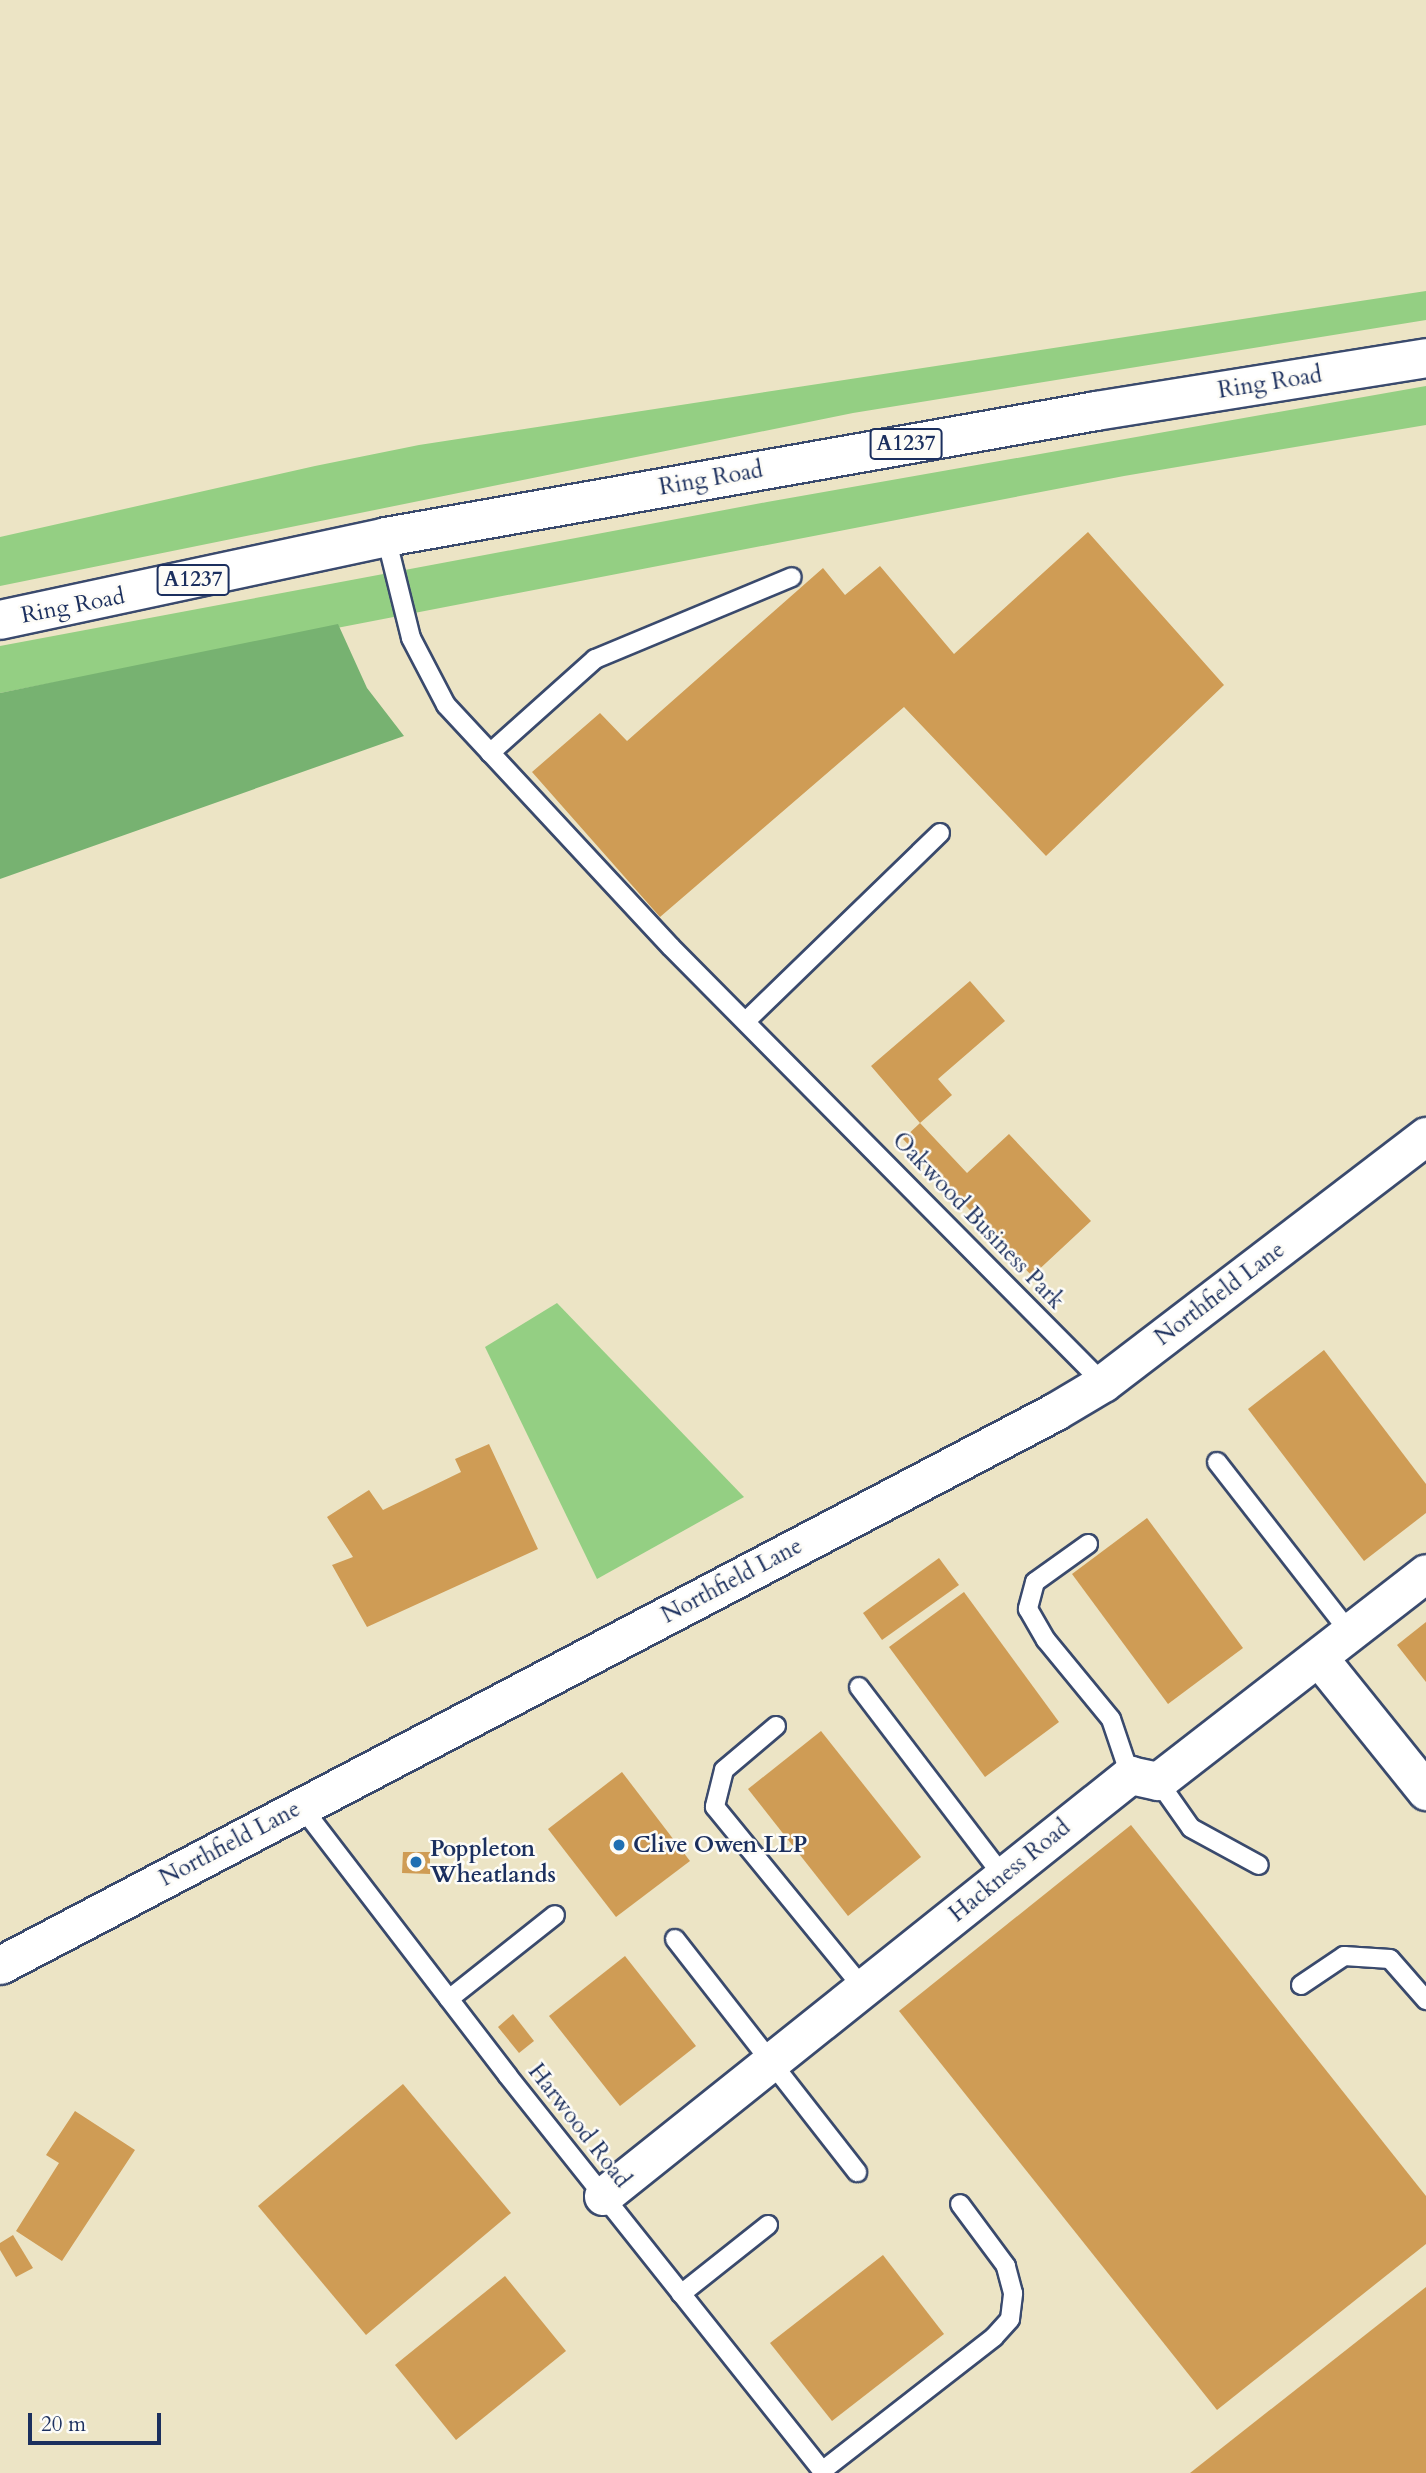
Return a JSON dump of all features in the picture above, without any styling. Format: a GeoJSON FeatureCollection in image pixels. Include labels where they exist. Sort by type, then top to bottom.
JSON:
{"type":"FeatureCollection","features":[{"type":"Feature","properties":{"kind":"highway","name":"Ring Road"},"geometry":{"type":"LineString","coordinates":[[0,620],[386,537],[1096,411],[1426,358]]}},
{"type":"Feature","properties":{"kind":"street","name":"Northfield Lane"},"geometry":{"type":"LineString","coordinates":[[0,1965],[1103,1383],[1426,1136]]}},
{"type":"Feature","properties":{"kind":"street","name":"Hackness Road"},"geometry":{"type":"LineString","coordinates":[[603,2196],[1003,1876],[1319,1658],[1426,1573]]}},
{"type":"Feature","properties":{"kind":"street"},"geometry":{"type":"LineString","coordinates":[[1319,1658],[1426,1789]]}},
{"type":"Feature","properties":{"kind":"lane","name":"Oakwood Business Park"},"geometry":{"type":"LineString","coordinates":[[386,537],[411,638],[428,678],[489,753],[746,1021],[819,1092],[1103,1383]]}},
{"type":"Feature","properties":{"kind":"lane"},"geometry":{"type":"LineString","coordinates":[[489,753],[595,659],[792,577]]}},
{"type":"Feature","properties":{"kind":"lane"},"geometry":{"type":"LineString","coordinates":[[746,1021],[940,833]]}},
{"type":"Feature","properties":{"kind":"lane"},"geometry":{"type":"LineString","coordinates":[[1217,1462],[1350,1633]]}},
{"type":"Feature","properties":{"kind":"lane"},"geometry":{"type":"LineString","coordinates":[[1088,1544],[1035,1582],[1028,1609],[1046,1640],[1111,1719],[1144,1778],[1191,1828],[1259,1865]]}},
{"type":"Feature","properties":{"kind":"lane"},"geometry":{"type":"LineString","coordinates":[[859,1687],[1003,1876]]}},
{"type":"Feature","properties":{"kind":"lane"},"geometry":{"type":"LineString","coordinates":[[776,1726],[724,1770],[715,1807],[863,1988]]}},
{"type":"Feature","properties":{"kind":"lane","name":"Harwood Road"},"geometry":{"type":"LineString","coordinates":[[301,1806],[603,2196],[823,2472]]}},
{"type":"Feature","properties":{"kind":"lane"},"geometry":{"type":"LineString","coordinates":[[449,1999],[555,1915]]}},
{"type":"Feature","properties":{"kind":"lane"},"geometry":{"type":"LineString","coordinates":[[675,1939],[857,2172]]}},
{"type":"Feature","properties":{"kind":"lane"},"geometry":{"type":"LineString","coordinates":[[1301,1985],[1343,1956],[1390,1959],[1426,2000]]}},
{"type":"Feature","properties":{"kind":"lane"},"geometry":{"type":"LineString","coordinates":[[823,2472],[994,2337],[1010,2319],[1013,2293],[1006,2266],[960,2204]]}},
{"type":"Feature","properties":{"kind":"lane"},"geometry":{"type":"LineString","coordinates":[[681,2294],[768,2225]]}},
{"type":"Feature","properties":{"kind":"green space"},"geometry":{"type":"Polygon","coordinates":[[[1426,291],[1426,320],[853,413],[0,586],[0,537],[315,466],[419,445],[1426,291]]]}},
{"type":"Feature","properties":{"kind":"green space"},"geometry":{"type":"Polygon","coordinates":[[[1426,386],[1426,425],[1124,476],[0,693],[0,646],[767,502],[1426,386]]]}},
{"type":"Feature","properties":{"kind":"green space"},"geometry":{"type":"Polygon","coordinates":[[[338,624],[367,688],[404,736],[0,879],[0,693],[338,624]]]}},
{"type":"Feature","properties":{"kind":"green space"},"geometry":{"type":"Polygon","coordinates":[[[557,1303],[744,1497],[597,1579],[485,1347],[557,1303]]]}},
{"type":"Feature","properties":{"kind":"building"},"geometry":{"type":"Polygon","coordinates":[[[1088,532],[1224,685],[1046,856],[904,707],[660,917],[532,772],[600,713],[627,741],[823,568],[845,595],[880,566],[954,654],[1088,532]]]}},
{"type":"Feature","properties":{"kind":"building"},"geometry":{"type":"Polygon","coordinates":[[[970,981],[1005,1021],[938,1079],[952,1095],[920,1123],[871,1066],[970,981]]]}},
{"type":"Feature","properties":{"kind":"building"},"geometry":{"type":"Polygon","coordinates":[[[920,1123],[967,1173],[1009,1134],[1091,1221],[1032,1276],[903,1139],[920,1123]]]}},
{"type":"Feature","properties":{"kind":"building"},"geometry":{"type":"Polygon","coordinates":[[[1324,1350],[1426,1484],[1426,1513],[1364,1561],[1248,1409],[1324,1350]]]}},
{"type":"Feature","properties":{"kind":"building"},"geometry":{"type":"Polygon","coordinates":[[[489,1444],[538,1549],[367,1627],[332,1565],[353,1557],[327,1517],[369,1490],[383,1510],[461,1472],[455,1459],[489,1444]]]}},
{"type":"Feature","properties":{"kind":"building"},"geometry":{"type":"Polygon","coordinates":[[[1147,1518],[1243,1648],[1168,1704],[1072,1574],[1147,1518]]]}},
{"type":"Feature","properties":{"kind":"building"},"geometry":{"type":"Polygon","coordinates":[[[939,1558],[959,1585],[882,1640],[863,1613],[939,1558]]]}},
{"type":"Feature","properties":{"kind":"building"},"geometry":{"type":"Polygon","coordinates":[[[964,1592],[1059,1722],[985,1777],[889,1647],[964,1592]]]}},
{"type":"Feature","properties":{"kind":"building"},"geometry":{"type":"Polygon","coordinates":[[[1426,1622],[1426,1682],[1397,1645],[1426,1622]]]}},
{"type":"Feature","properties":{"kind":"building"},"geometry":{"type":"Polygon","coordinates":[[[821,1731],[921,1857],[848,1916],[748,1789],[821,1731]]]}},
{"type":"Feature","properties":{"kind":"building","name":"Clive Owen LLP"},"geometry":{"type":"Polygon","coordinates":[[[622,1772],[690,1861],[616,1917],[548,1829],[622,1772]]]}},
{"type":"Feature","properties":{"kind":"building"},"geometry":{"type":"Polygon","coordinates":[[[1131,1825],[1426,2196],[1426,2244],[1217,2410],[899,2011],[1131,1825]]]}},
{"type":"Feature","properties":{"kind":"building","name":"Poppleton Wheatlands"},"geometry":{"type":"Polygon","coordinates":[[[403,1852],[430,1852],[430,1874],[402,1873],[403,1852]]]}},
{"type":"Feature","properties":{"kind":"building"},"geometry":{"type":"Polygon","coordinates":[[[625,1956],[696,2046],[620,2106],[549,2016],[625,1956]]]}},
{"type":"Feature","properties":{"kind":"building"},"geometry":{"type":"Polygon","coordinates":[[[513,2014],[534,2041],[519,2053],[498,2027],[513,2014]]]}},
{"type":"Feature","properties":{"kind":"building"},"geometry":{"type":"Polygon","coordinates":[[[403,2084],[511,2213],[366,2335],[258,2206],[403,2084]]]}},
{"type":"Feature","properties":{"kind":"building"},"geometry":{"type":"Polygon","coordinates":[[[75,2111],[135,2150],[62,2261],[16,2231],[59,2163],[46,2155],[75,2111]]]}},
{"type":"Feature","properties":{"kind":"building"},"geometry":{"type":"Polygon","coordinates":[[[13,2235],[33,2268],[16,2277],[0,2250],[0,2243],[13,2235]]]}},
{"type":"Feature","properties":{"kind":"building"},"geometry":{"type":"Polygon","coordinates":[[[883,2255],[944,2334],[832,2421],[770,2343],[883,2255]]]}},
{"type":"Feature","properties":{"kind":"building"},"geometry":{"type":"Polygon","coordinates":[[[505,2276],[566,2351],[456,2440],[395,2365],[505,2276]]]}},
{"type":"Feature","properties":{"kind":"building"},"geometry":{"type":"Polygon","coordinates":[[[1426,2287],[1426,2473],[1190,2473],[1426,2287]]]}},
{"type":"Feature","properties":{"kind":"place","name":"Clive Owen LLP"},"geometry":{"type":"Point","coordinates":[619,1845]}},
{"type":"Feature","properties":{"kind":"place","name":"Poppleton Wheatlands"},"geometry":{"type":"Point","coordinates":[416,1862]}}]}
